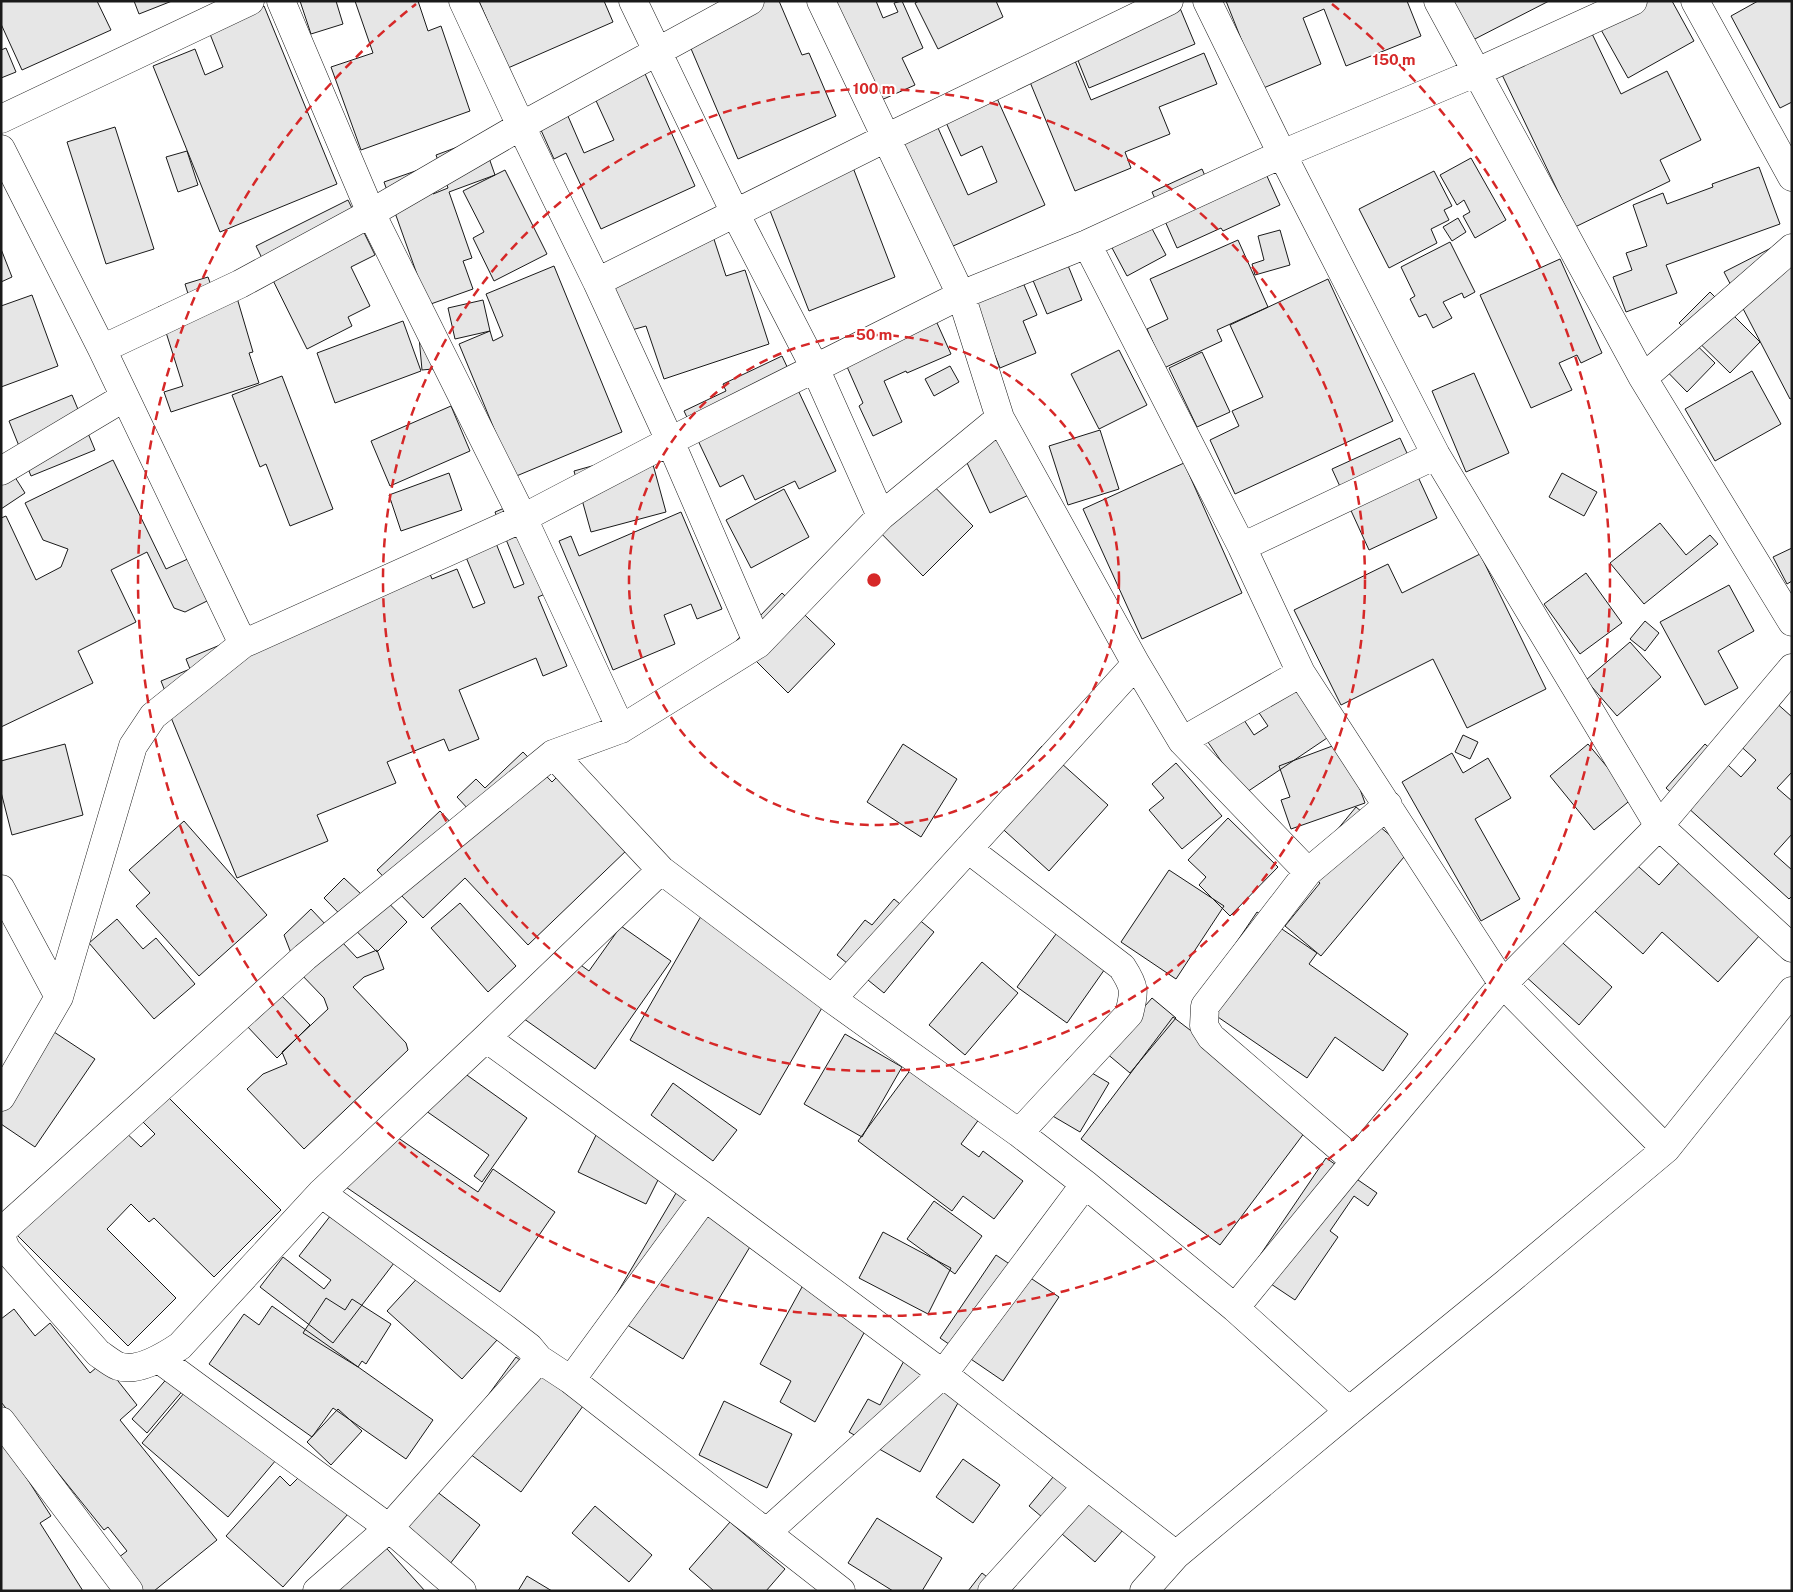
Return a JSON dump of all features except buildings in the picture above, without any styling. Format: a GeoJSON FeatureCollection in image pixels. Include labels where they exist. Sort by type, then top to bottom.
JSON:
{"type":"FeatureCollection","features":[{"type":"Feature","properties":{"kind":"street"},"geometry":{"type":"LineString","coordinates":[[1,119],[250,1]]}},
{"type":"Feature","properties":{"kind":"street"},"geometry":{"type":"LineString","coordinates":[[281,1],[371,213],[523,518],[621,729]]}},
{"type":"Feature","properties":{"kind":"street"},"geometry":{"type":"LineString","coordinates":[[463,1],[520,126],[597,282],[670,441],[758,644]]}},
{"type":"Feature","properties":{"kind":"street"},"geometry":{"type":"LineString","coordinates":[[633,1],[735,213],[815,368],[881,516]]}},
{"type":"Feature","properties":{"kind":"street"},"geometry":{"type":"LineString","coordinates":[[102,349],[240,284],[371,213],[520,126],[750,1]]}},
{"type":"Feature","properties":{"kind":"street"},"geometry":{"type":"LineString","coordinates":[[821,1],[961,295],[1000,418],[1136,664],[1182,742],[1308,872]]}},
{"type":"Feature","properties":{"kind":"street"},"geometry":{"type":"LineString","coordinates":[[597,282],[886,138],[1169,1]]}},
{"type":"Feature","properties":{"kind":"street"},"geometry":{"type":"LineString","coordinates":[[1207,1],[1282,154],[1436,455],[1659,826],[1792,948]]}},
{"type":"Feature","properties":{"kind":"street"},"geometry":{"type":"LineString","coordinates":[[1438,1],[1643,378],[1792,622]]}},
{"type":"Feature","properties":{"kind":"street"},"geometry":{"type":"LineString","coordinates":[[1,1097],[59,997],[133,746],[153,716],[243,644],[523,518],[670,441],[961,295],[1087,244],[1282,154],[1477,72],[1633,1]]}},
{"type":"Feature","properties":{"kind":"street"},"geometry":{"type":"LineString","coordinates":[[1695,1],[1792,177]]}},
{"type":"Feature","properties":{"kind":"street"},"geometry":{"type":"LineString","coordinates":[[1,149],[102,349],[243,644]]}},
{"type":"Feature","properties":{"kind":"street"},"geometry":{"type":"LineString","coordinates":[[1087,244],[1242,547],[1301,673],[1504,984],[1666,1149]]}},
{"type":"Feature","properties":{"kind":"street"},"geometry":{"type":"LineString","coordinates":[[1643,378],[1792,248]]}},
{"type":"Feature","properties":{"kind":"street"},"geometry":{"type":"LineString","coordinates":[[1,471],[125,397]]}},
{"type":"Feature","properties":{"kind":"street"},"geometry":{"type":"LineString","coordinates":[[661,870],[321,1193],[180,1346],[159,1359],[128,1368],[117,1366],[98,1353],[6,1249],[2,1239],[4,1229],[305,957],[553,754],[621,729],[758,644],[881,516],[1000,418]]}},
{"type":"Feature","properties":{"kind":"street"},"geometry":{"type":"LineString","coordinates":[[1242,547],[1436,455]]}},
{"type":"Feature","properties":{"kind":"street"},"geometry":{"type":"LineString","coordinates":[[832,999],[1136,664]]}},
{"type":"Feature","properties":{"kind":"street"},"geometry":{"type":"LineString","coordinates":[[1182,742],[1301,673]]}},
{"type":"Feature","properties":{"kind":"street"},"geometry":{"type":"LineString","coordinates":[[1235,1308],[1354,1161],[1504,984],[1659,826],[1788,682]]}},
{"type":"Feature","properties":{"kind":"street"},"geometry":{"type":"LineString","coordinates":[[553,754],[661,870],[832,999],[1019,1133],[1084,1184],[1235,1308],[1349,1411]]}},
{"type":"Feature","properties":{"kind":"street"},"geometry":{"type":"LineString","coordinates":[[1354,1161],[1211,1037],[1204,1026],[1205,1006],[1308,872],[1388,805]]}},
{"type":"Feature","properties":{"kind":"street"},"geometry":{"type":"LineString","coordinates":[[968,849],[1122,967],[1132,982],[1134,996],[1129,1014],[1019,1133]]}},
{"type":"Feature","properties":{"kind":"street"},"geometry":{"type":"LineString","coordinates":[[1,889],[59,997]]}},
{"type":"Feature","properties":{"kind":"street"},"geometry":{"type":"LineString","coordinates":[[1144,1591],[1176,1555],[1506,1284],[1666,1149],[1792,990]]}},
{"type":"Feature","properties":{"kind":"street"},"geometry":{"type":"LineString","coordinates":[[486,1038],[705,1197],[943,1374],[1176,1555]]}},
{"type":"Feature","properties":{"kind":"street"},"geometry":{"type":"LineString","coordinates":[[767,1532],[943,1374],[1084,1184]]}},
{"type":"Feature","properties":{"kind":"street"},"geometry":{"type":"LineString","coordinates":[[321,1193],[507,1330],[529,1347],[539,1359],[571,1380],[841,1591]]}},
{"type":"Feature","properties":{"kind":"street"},"geometry":{"type":"LineString","coordinates":[[571,1380],[705,1197]]}},
{"type":"Feature","properties":{"kind":"street"},"geometry":{"type":"LineString","coordinates":[[159,1359],[389,1528],[462,1591]]}},
{"type":"Feature","properties":{"kind":"street"},"geometry":{"type":"LineString","coordinates":[[317,1591],[389,1528],[539,1359]]}},
{"type":"Feature","properties":{"kind":"street"},"geometry":{"type":"LineString","coordinates":[[1,1421],[129,1591]]}},
{"type":"Feature","properties":{"kind":"street"},"geometry":{"type":"LineString","coordinates":[[992,1591],[1087,1486]]}}]}
